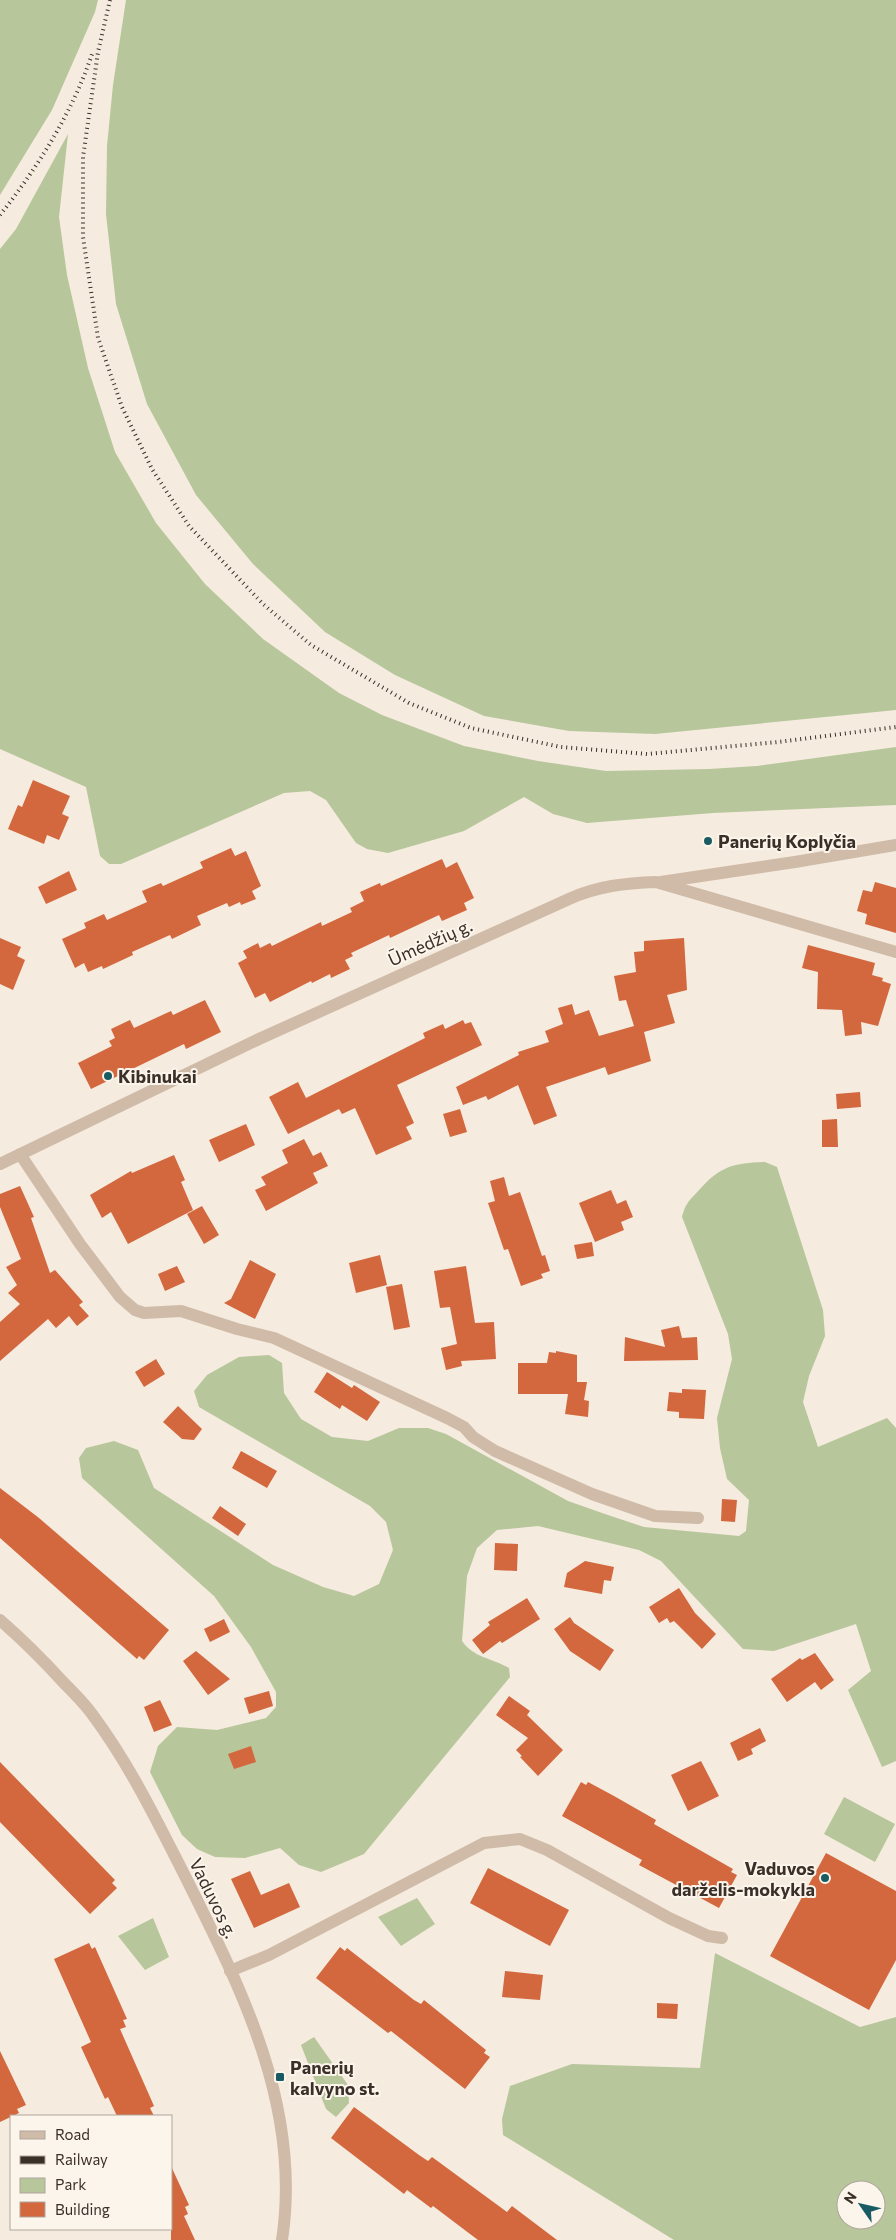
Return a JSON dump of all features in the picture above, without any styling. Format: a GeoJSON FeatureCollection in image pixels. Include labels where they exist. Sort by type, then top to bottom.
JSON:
{"type":"FeatureCollection","features":[{"type":"Feature","properties":{"kind":"street"},"geometry":{"type":"LineString","coordinates":[[656,882],[896,845]]}},
{"type":"Feature","properties":{"kind":"street","name":"Ūmėdžių g."},"geometry":{"type":"LineString","coordinates":[[0,1164],[259,1038],[581,894],[628,883],[656,882],[896,952]]}},
{"type":"Feature","properties":{"kind":"street"},"geometry":{"type":"LineString","coordinates":[[20,1154],[80,1244],[120,1297],[135,1310],[144,1313],[181,1311],[236,1329],[274,1338],[447,1418],[464,1427],[473,1437],[495,1451],[592,1494],[655,1516],[698,1518]]}},
{"type":"Feature","properties":{"kind":"street","name":"Vaduvos g."},"geometry":{"type":"LineString","coordinates":[[0,1620],[27,1644],[92,1713],[139,1785],[230,1971],[266,2057],[273,2084],[286,2166],[287,2203],[282,2240]]}},
{"type":"Feature","properties":{"kind":"street"},"geometry":{"type":"LineString","coordinates":[[230,1971],[269,1955],[484,1843],[520,1839],[548,1850],[669,1918],[708,1936],[722,1938]]}},
{"type":"Feature","properties":{"kind":"green space"},"geometry":{"type":"Polygon","coordinates":[[[0,0],[98,0],[95,12],[52,110],[0,195],[0,0]]]}},
{"type":"Feature","properties":{"kind":"green space"},"geometry":{"type":"Polygon","coordinates":[[[126,0],[896,0],[896,710],[655,734],[569,731],[484,716],[395,675],[325,632],[253,564],[196,495],[147,404],[116,304],[106,214],[107,146],[113,85],[126,0]]]}},
{"type":"Feature","properties":{"kind":"green space"},"geometry":{"type":"Polygon","coordinates":[[[68,134],[59,217],[67,275],[88,368],[115,452],[156,523],[205,584],[263,639],[339,693],[382,715],[464,746],[538,761],[606,771],[709,769],[757,766],[896,747],[896,805],[713,813],[587,823],[553,814],[524,797],[464,831],[388,853],[367,849],[356,843],[326,800],[310,791],[284,793],[121,864],[109,864],[100,856],[86,787],[0,749],[0,249],[16,229],[68,134]]]}},
{"type":"Feature","properties":{"kind":"green space"},"geometry":{"type":"Polygon","coordinates":[[[765,1162],[777,1167],[823,1310],[825,1336],[809,1376],[803,1402],[818,1447],[887,1418],[896,1428],[896,1761],[882,1767],[848,1690],[871,1671],[856,1624],[774,1651],[743,1649],[661,1561],[639,1550],[538,1526],[497,1530],[477,1548],[467,1576],[462,1641],[472,1651],[509,1668],[510,1677],[364,1854],[321,1872],[299,1865],[280,1848],[245,1858],[215,1857],[197,1849],[182,1835],[150,1772],[158,1746],[177,1727],[217,1730],[266,1718],[276,1707],[276,1692],[251,1647],[214,1596],[82,1478],[79,1458],[86,1448],[114,1441],[138,1450],[154,1488],[273,1565],[323,1587],[354,1596],[379,1584],[393,1550],[386,1522],[370,1506],[199,1407],[194,1391],[207,1375],[239,1357],[269,1355],[282,1363],[284,1393],[301,1419],[332,1437],[368,1441],[399,1428],[428,1428],[446,1434],[568,1501],[605,1514],[644,1527],[739,1536],[746,1531],[749,1500],[727,1479],[720,1448],[717,1418],[732,1359],[728,1334],[682,1217],[689,1202],[715,1175],[736,1165],[765,1162]]]}},
{"type":"Feature","properties":{"kind":"green space"},"geometry":{"type":"Polygon","coordinates":[[[844,1797],[895,1824],[875,1862],[824,1834],[844,1797]]]}},
{"type":"Feature","properties":{"kind":"green space"},"geometry":{"type":"Polygon","coordinates":[[[417,1898],[435,1924],[401,1946],[378,1917],[417,1898]]]}},
{"type":"Feature","properties":{"kind":"green space"},"geometry":{"type":"Polygon","coordinates":[[[153,1918],[169,1957],[145,1970],[118,1936],[153,1918]]]}},
{"type":"Feature","properties":{"kind":"green space"},"geometry":{"type":"Polygon","coordinates":[[[715,1953],[860,2027],[896,2017],[896,2240],[674,2240],[503,2135],[502,2119],[510,2086],[572,2064],[700,2068],[715,1953]]]}},
{"type":"Feature","properties":{"kind":"green space"},"geometry":{"type":"Polygon","coordinates":[[[314,2037],[348,2085],[349,2103],[336,2117],[326,2109],[301,2045],[314,2037]]]}},
{"type":"Feature","properties":{"kind":"building"},"geometry":{"type":"Polygon","coordinates":[[[33,780],[70,796],[62,814],[69,817],[59,840],[47,835],[44,844],[8,829],[18,805],[22,807],[33,780]]]}},
{"type":"Feature","properties":{"kind":"building"},"geometry":{"type":"Polygon","coordinates":[[[231,848],[235,856],[246,851],[261,886],[252,891],[256,899],[241,905],[240,902],[229,907],[227,903],[197,916],[201,925],[172,939],[170,935],[132,952],[133,955],[103,969],[102,966],[88,972],[84,963],[75,968],[62,939],[86,928],[84,923],[104,914],[107,920],[147,902],[142,891],[161,883],[163,886],[203,868],[200,862],[231,848]]]}},
{"type":"Feature","properties":{"kind":"building"},"geometry":{"type":"Polygon","coordinates":[[[442,859],[446,868],[457,862],[474,898],[464,903],[467,910],[442,921],[439,915],[390,938],[389,935],[351,953],[353,956],[345,960],[350,969],[331,978],[330,974],[312,983],[311,981],[270,1002],[265,993],[255,998],[238,963],[247,958],[243,951],[258,943],[260,948],[270,943],[272,946],[321,922],[322,926],[352,912],[350,908],[364,901],[360,892],[380,883],[381,886],[442,859]]]}},
{"type":"Feature","properties":{"kind":"building"},"geometry":{"type":"Polygon","coordinates":[[[69,871],[77,890],[46,904],[38,887],[69,871]]]}},
{"type":"Feature","properties":{"kind":"building"},"geometry":{"type":"Polygon","coordinates":[[[875,882],[896,888],[896,933],[865,924],[867,914],[857,911],[863,890],[872,892],[875,882]]]}},
{"type":"Feature","properties":{"kind":"building"},"geometry":{"type":"Polygon","coordinates":[[[0,938],[21,947],[17,956],[25,960],[13,990],[0,984],[0,938]]]}},
{"type":"Feature","properties":{"kind":"building"},"geometry":{"type":"Polygon","coordinates":[[[684,938],[687,990],[667,995],[675,1023],[644,1032],[651,1061],[608,1075],[605,1067],[546,1087],[557,1116],[534,1125],[518,1085],[488,1100],[486,1096],[463,1105],[456,1087],[519,1055],[518,1052],[549,1042],[545,1031],[563,1024],[558,1008],[572,1004],[575,1015],[589,1010],[599,1036],[634,1026],[626,1000],[619,1001],[614,976],[636,972],[634,952],[644,951],[644,941],[684,938]]]}},
{"type":"Feature","properties":{"kind":"building"},"geometry":{"type":"Polygon","coordinates":[[[808,945],[875,963],[872,975],[883,978],[882,981],[891,984],[878,1026],[861,1022],[862,1034],[845,1036],[842,1010],[817,1009],[818,972],[802,968],[808,945]]]}},
{"type":"Feature","properties":{"kind":"building"},"geometry":{"type":"Polygon","coordinates":[[[205,1000],[221,1032],[186,1049],[184,1044],[91,1089],[78,1063],[112,1046],[109,1041],[115,1038],[111,1029],[130,1020],[134,1028],[171,1011],[173,1015],[205,1000]]]}},
{"type":"Feature","properties":{"kind":"building"},"geometry":{"type":"Polygon","coordinates":[[[463,1020],[465,1024],[471,1022],[482,1045],[397,1085],[414,1123],[406,1127],[412,1139],[376,1155],[355,1108],[342,1114],[339,1109],[288,1134],[269,1097],[298,1082],[306,1098],[425,1038],[423,1033],[443,1024],[445,1029],[463,1020]]]}},
{"type":"Feature","properties":{"kind":"building"},"geometry":{"type":"Polygon","coordinates":[[[860,1092],[861,1107],[837,1109],[836,1094],[860,1092]]]}},
{"type":"Feature","properties":{"kind":"building"},"geometry":{"type":"Polygon","coordinates":[[[460,1109],[467,1132],[450,1137],[443,1114],[460,1109]]]}},
{"type":"Feature","properties":{"kind":"building"},"geometry":{"type":"Polygon","coordinates":[[[837,1119],[838,1147],[822,1147],[822,1120],[837,1119]]]}},
{"type":"Feature","properties":{"kind":"building"},"geometry":{"type":"Polygon","coordinates":[[[246,1124],[255,1145],[219,1162],[209,1140],[246,1124]]]}},
{"type":"Feature","properties":{"kind":"building"},"geometry":{"type":"Polygon","coordinates":[[[304,1139],[313,1156],[321,1152],[328,1166],[313,1173],[318,1183],[266,1211],[255,1190],[266,1185],[261,1177],[288,1163],[282,1150],[304,1139]]]}},
{"type":"Feature","properties":{"kind":"building"},"geometry":{"type":"Polygon","coordinates":[[[174,1155],[185,1180],[181,1182],[193,1210],[128,1244],[111,1212],[102,1218],[90,1195],[131,1171],[132,1173],[174,1155]]]}},
{"type":"Feature","properties":{"kind":"building"},"geometry":{"type":"Polygon","coordinates":[[[504,1177],[509,1196],[520,1192],[542,1256],[545,1255],[550,1271],[541,1274],[543,1278],[521,1286],[508,1249],[504,1250],[488,1203],[495,1201],[490,1181],[504,1177]]]}},
{"type":"Feature","properties":{"kind":"building"},"geometry":{"type":"Polygon","coordinates":[[[20,1186],[34,1217],[31,1218],[50,1273],[55,1270],[83,1302],[79,1305],[89,1316],[77,1326],[69,1316],[56,1328],[48,1319],[0,1361],[0,1322],[20,1304],[8,1293],[17,1285],[6,1267],[21,1259],[0,1207],[0,1194],[20,1186]]]}},
{"type":"Feature","properties":{"kind":"building"},"geometry":{"type":"Polygon","coordinates":[[[611,1190],[617,1204],[626,1200],[633,1217],[621,1222],[624,1230],[595,1242],[579,1203],[611,1190]]]}},
{"type":"Feature","properties":{"kind":"building"},"geometry":{"type":"Polygon","coordinates":[[[202,1206],[219,1235],[204,1244],[187,1214],[202,1206]]]}},
{"type":"Feature","properties":{"kind":"building"},"geometry":{"type":"Polygon","coordinates":[[[592,1242],[594,1256],[577,1259],[574,1245],[592,1242]]]}},
{"type":"Feature","properties":{"kind":"building"},"geometry":{"type":"Polygon","coordinates":[[[380,1255],[387,1285],[356,1293],[349,1263],[380,1255]]]}},
{"type":"Feature","properties":{"kind":"building"},"geometry":{"type":"Polygon","coordinates":[[[250,1260],[276,1274],[255,1319],[224,1303],[231,1299],[250,1260]]]}},
{"type":"Feature","properties":{"kind":"building"},"geometry":{"type":"Polygon","coordinates":[[[177,1266],[185,1282],[165,1291],[158,1274],[177,1266]]]}},
{"type":"Feature","properties":{"kind":"building"},"geometry":{"type":"Polygon","coordinates":[[[466,1266],[475,1323],[494,1322],[496,1359],[461,1361],[462,1366],[446,1370],[441,1348],[457,1344],[450,1307],[440,1308],[434,1271],[466,1266]]]}},
{"type":"Feature","properties":{"kind":"building"},"geometry":{"type":"Polygon","coordinates":[[[402,1284],[410,1327],[394,1330],[386,1287],[402,1284]]]}},
{"type":"Feature","properties":{"kind":"building"},"geometry":{"type":"Polygon","coordinates":[[[679,1326],[682,1338],[697,1337],[698,1360],[624,1361],[625,1337],[665,1347],[661,1330],[679,1326]]]}},
{"type":"Feature","properties":{"kind":"building"},"geometry":{"type":"Polygon","coordinates":[[[556,1351],[577,1355],[577,1382],[587,1382],[584,1400],[589,1401],[588,1417],[565,1414],[568,1394],[518,1394],[518,1363],[547,1363],[549,1352],[556,1353],[556,1351]]]}},
{"type":"Feature","properties":{"kind":"building"},"geometry":{"type":"Polygon","coordinates":[[[156,1359],[165,1374],[144,1387],[135,1372],[156,1359]]]}},
{"type":"Feature","properties":{"kind":"building"},"geometry":{"type":"Polygon","coordinates":[[[327,1372],[352,1388],[354,1385],[380,1402],[367,1421],[342,1405],[340,1409],[314,1392],[327,1372]]]}},
{"type":"Feature","properties":{"kind":"building"},"geometry":{"type":"Polygon","coordinates":[[[682,1389],[706,1390],[704,1419],[679,1418],[679,1412],[667,1411],[669,1392],[682,1393],[682,1389]]]}},
{"type":"Feature","properties":{"kind":"building"},"geometry":{"type":"Polygon","coordinates":[[[178,1406],[202,1429],[194,1440],[182,1439],[163,1422],[178,1406]]]}},
{"type":"Feature","properties":{"kind":"building"},"geometry":{"type":"Polygon","coordinates":[[[241,1451],[277,1471],[267,1488],[232,1468],[241,1451]]]}},
{"type":"Feature","properties":{"kind":"building"},"geometry":{"type":"Polygon","coordinates":[[[0,1488],[39,1518],[169,1630],[144,1660],[139,1656],[137,1659],[0,1538],[0,1488]]]}},
{"type":"Feature","properties":{"kind":"building"},"geometry":{"type":"Polygon","coordinates":[[[722,1499],[737,1500],[735,1522],[721,1521],[722,1499]]]}},
{"type":"Feature","properties":{"kind":"building"},"geometry":{"type":"Polygon","coordinates":[[[220,1506],[246,1524],[238,1536],[212,1518],[220,1506]]]}},
{"type":"Feature","properties":{"kind":"building"},"geometry":{"type":"Polygon","coordinates":[[[495,1543],[518,1544],[517,1571],[494,1570],[495,1543]]]}},
{"type":"Feature","properties":{"kind":"building"},"geometry":{"type":"Polygon","coordinates":[[[585,1561],[614,1567],[611,1581],[604,1580],[602,1594],[564,1587],[567,1573],[585,1561]]]}},
{"type":"Feature","properties":{"kind":"building"},"geometry":{"type":"Polygon","coordinates":[[[679,1588],[695,1613],[716,1634],[702,1649],[674,1621],[670,1623],[667,1618],[659,1623],[649,1607],[679,1588]]]}},
{"type":"Feature","properties":{"kind":"building"},"geometry":{"type":"Polygon","coordinates":[[[527,1598],[540,1619],[502,1643],[500,1641],[483,1654],[472,1640],[490,1625],[488,1622],[527,1598]]]}},
{"type":"Feature","properties":{"kind":"building"},"geometry":{"type":"Polygon","coordinates":[[[570,1617],[574,1623],[614,1650],[600,1671],[570,1651],[554,1629],[570,1617]]]}},
{"type":"Feature","properties":{"kind":"building"},"geometry":{"type":"Polygon","coordinates":[[[224,1619],[230,1632],[210,1642],[204,1629],[224,1619]]]}},
{"type":"Feature","properties":{"kind":"building"},"geometry":{"type":"Polygon","coordinates":[[[196,1651],[230,1679],[208,1695],[183,1661],[196,1651]]]}},
{"type":"Feature","properties":{"kind":"building"},"geometry":{"type":"Polygon","coordinates":[[[815,1653],[834,1680],[821,1690],[815,1682],[787,1702],[771,1679],[800,1658],[802,1660],[815,1653]]]}},
{"type":"Feature","properties":{"kind":"building"},"geometry":{"type":"Polygon","coordinates":[[[269,1691],[273,1706],[249,1714],[244,1698],[269,1691]]]}},
{"type":"Feature","properties":{"kind":"building"},"geometry":{"type":"Polygon","coordinates":[[[509,1696],[530,1711],[527,1715],[563,1750],[538,1776],[516,1750],[528,1738],[496,1715],[509,1696]]]}},
{"type":"Feature","properties":{"kind":"building"},"geometry":{"type":"Polygon","coordinates":[[[160,1700],[172,1725],[154,1732],[144,1707],[160,1700]]]}},
{"type":"Feature","properties":{"kind":"building"},"geometry":{"type":"Polygon","coordinates":[[[760,1728],[766,1741],[751,1749],[753,1754],[738,1761],[730,1743],[760,1728]]]}},
{"type":"Feature","properties":{"kind":"building"},"geometry":{"type":"Polygon","coordinates":[[[251,1746],[256,1762],[234,1769],[228,1754],[251,1746]]]}},
{"type":"Feature","properties":{"kind":"building"},"geometry":{"type":"Polygon","coordinates":[[[701,1761],[719,1796],[688,1811],[671,1775],[701,1761]]]}},
{"type":"Feature","properties":{"kind":"building"},"geometry":{"type":"Polygon","coordinates":[[[0,1762],[115,1880],[112,1883],[117,1888],[90,1914],[0,1822],[0,1762]]]}},
{"type":"Feature","properties":{"kind":"building"},"geometry":{"type":"Polygon","coordinates":[[[581,1782],[586,1785],[588,1782],[656,1820],[654,1824],[733,1869],[731,1872],[737,1875],[719,1908],[639,1865],[642,1860],[562,1816],[581,1782]]]}},
{"type":"Feature","properties":{"kind":"building"},"geometry":{"type":"Polygon","coordinates":[[[826,1853],[896,1891],[896,1960],[869,2010],[770,1956],[826,1853]]]}},
{"type":"Feature","properties":{"kind":"building"},"geometry":{"type":"Polygon","coordinates":[[[488,1868],[569,1910],[550,1946],[470,1903],[488,1868]]]}},
{"type":"Feature","properties":{"kind":"building"},"geometry":{"type":"Polygon","coordinates":[[[250,1871],[261,1895],[289,1883],[300,1907],[254,1928],[231,1879],[250,1871]]]}},
{"type":"Feature","properties":{"kind":"building"},"geometry":{"type":"Polygon","coordinates":[[[89,1943],[92,1949],[95,1947],[127,2019],[123,2020],[126,2027],[120,2029],[154,2106],[150,2108],[154,2115],[117,2115],[108,2097],[105,2099],[81,2047],[91,2042],[54,1959],[89,1943]]]}},
{"type":"Feature","properties":{"kind":"building"},"geometry":{"type":"Polygon","coordinates":[[[340,1947],[345,1951],[347,1948],[414,2000],[421,2004],[424,2000],[486,2050],[484,2053],[490,2057],[465,2089],[391,2031],[388,2033],[316,1978],[340,1947]]]}},
{"type":"Feature","properties":{"kind":"building"},"geometry":{"type":"Polygon","coordinates":[[[505,1971],[543,1975],[540,2000],[502,1997],[505,1971]]]}},
{"type":"Feature","properties":{"kind":"building"},"geometry":{"type":"Polygon","coordinates":[[[657,2003],[678,2004],[677,2019],[657,2018],[657,2003]]]}},
{"type":"Feature","properties":{"kind":"building"},"geometry":{"type":"Polygon","coordinates":[[[0,2051],[26,2105],[17,2109],[19,2113],[10,2115],[10,2117],[0,2122],[0,2051]]]}},
{"type":"Feature","properties":{"kind":"building"},"geometry":{"type":"Polygon","coordinates":[[[354,2107],[428,2161],[432,2157],[507,2212],[512,2206],[557,2240],[478,2240],[433,2206],[431,2208],[407,2190],[404,2194],[331,2138],[354,2107]]]}},
{"type":"Feature","properties":{"kind":"building"},"geometry":{"type":"Polygon","coordinates":[[[172,2168],[189,2205],[185,2207],[188,2214],[184,2216],[195,2240],[171,2240],[172,2168]]]}},
{"type":"Feature","properties":{"kind":"railway"},"geometry":{"type":"LineString","coordinates":[[110,0],[98,52],[83,157],[83,237],[98,338],[122,407],[152,469],[189,526],[263,604],[311,645],[409,703],[471,728],[561,747],[647,754],[778,742],[896,727]]}},
{"type":"Feature","properties":{"kind":"railway"},"geometry":{"type":"LineString","coordinates":[[0,215],[54,137],[76,95],[93,51]]}},
{"type":"Feature","properties":{"kind":"place","name":"Panerių Koplyčia"},"geometry":{"type":"Point","coordinates":[708,841]}},
{"type":"Feature","properties":{"kind":"place","name":"Kibinukai"},"geometry":{"type":"Point","coordinates":[108,1076]}},
{"type":"Feature","properties":{"kind":"place","name":"Vaduvos darželis-mokykla"},"geometry":{"type":"Point","coordinates":[825,1878]}},
{"type":"Feature","properties":{"kind":"place","name":"Panerių kalvyno st."},"geometry":{"type":"Point","coordinates":[280,2077]}}]}
